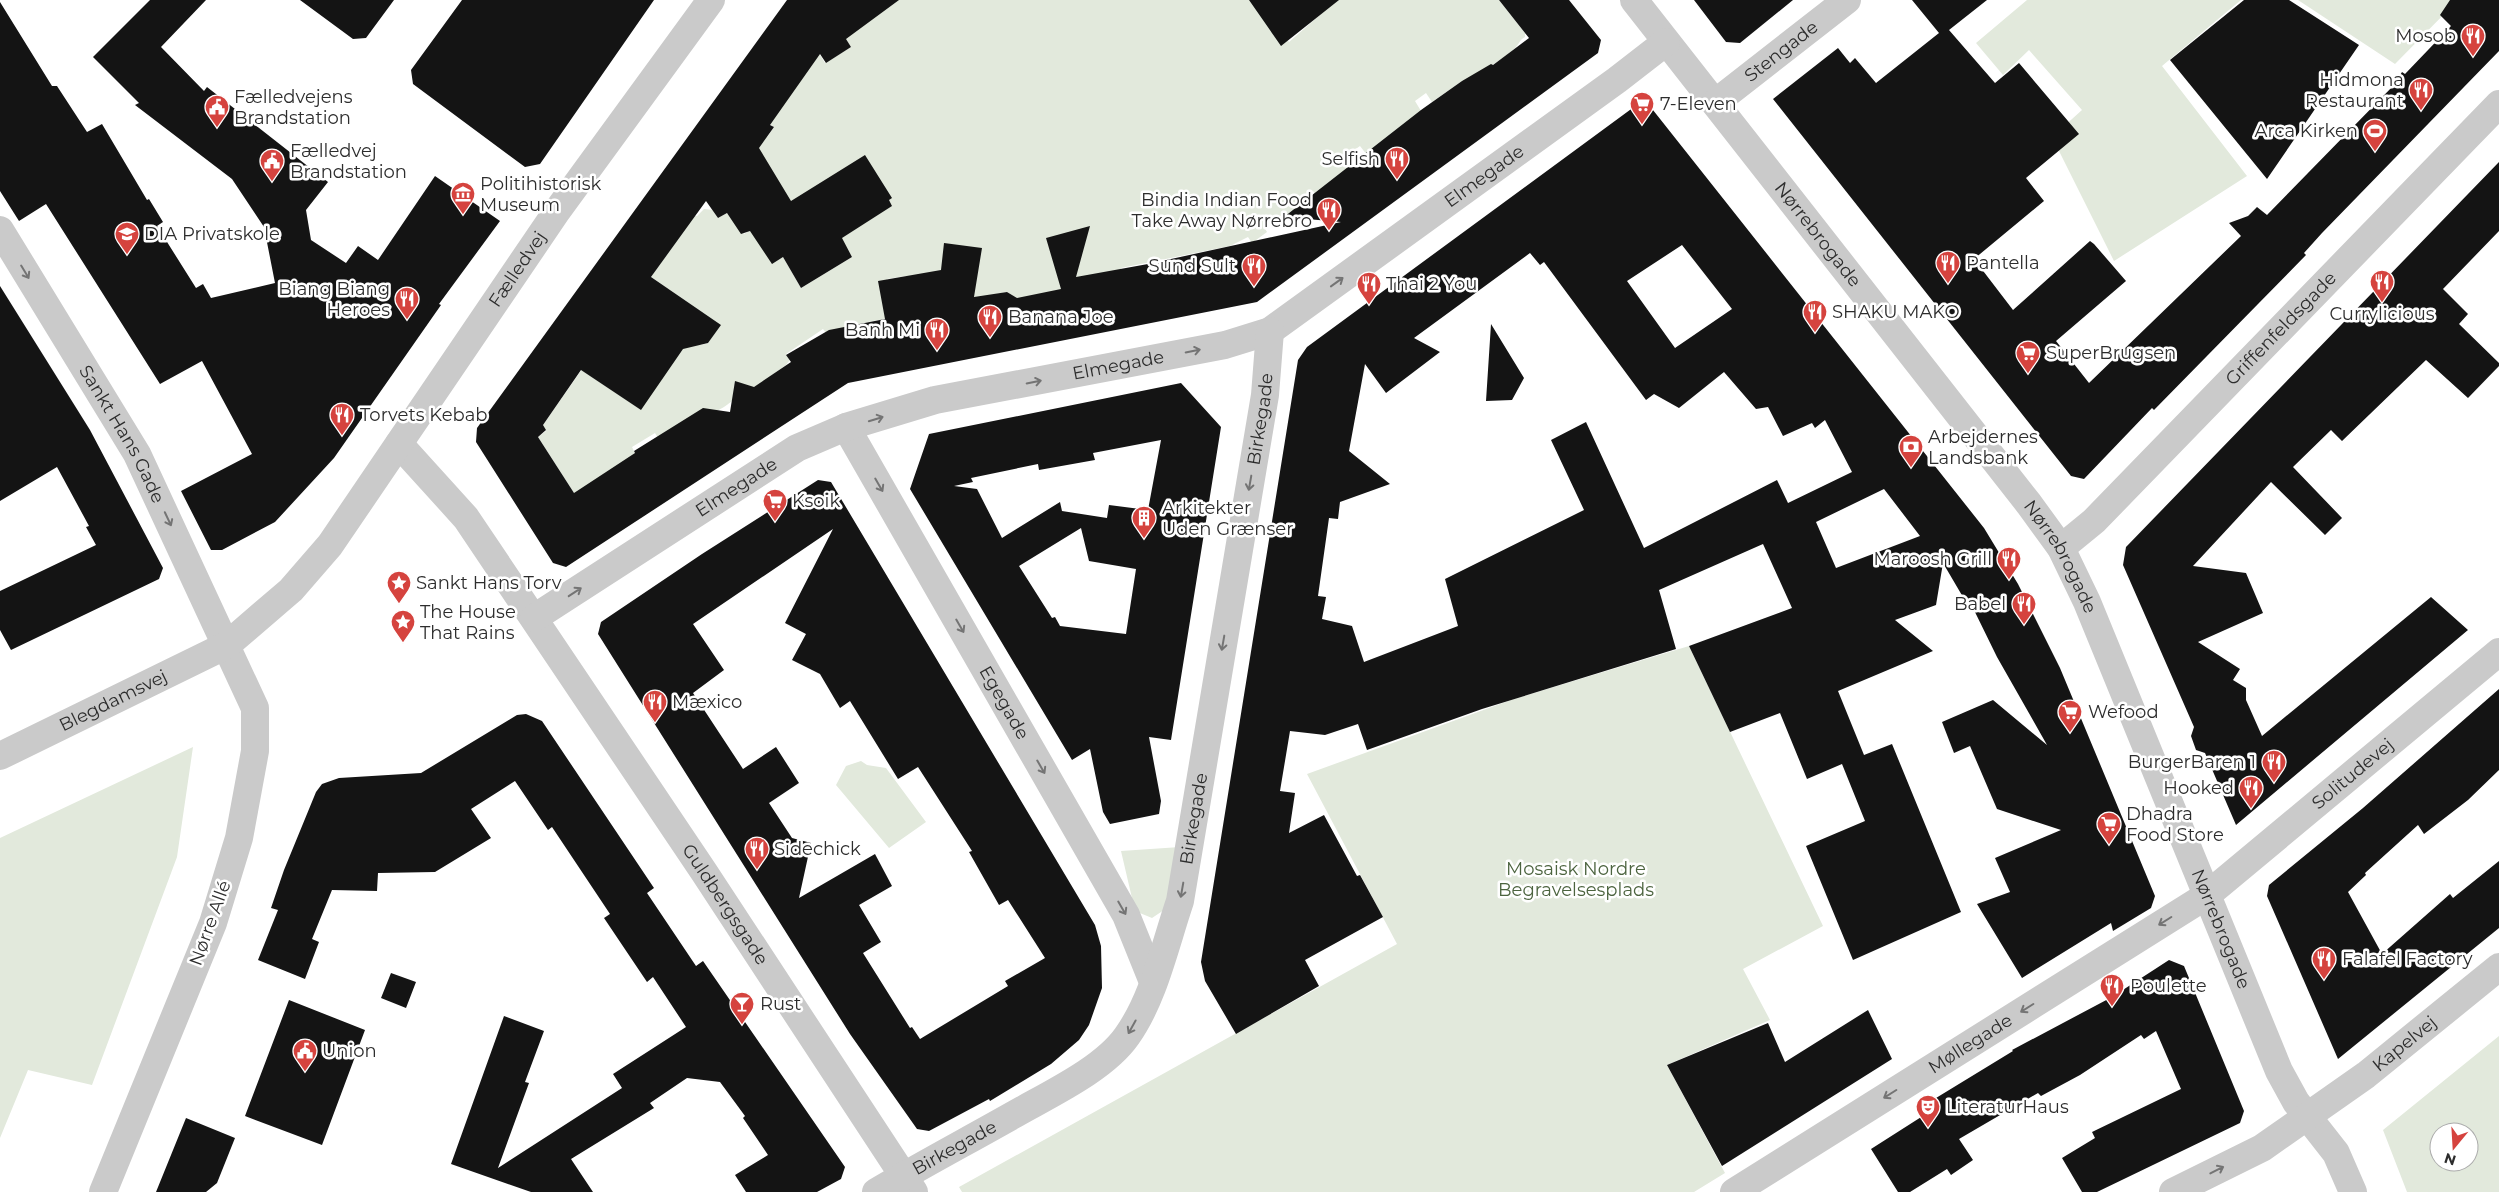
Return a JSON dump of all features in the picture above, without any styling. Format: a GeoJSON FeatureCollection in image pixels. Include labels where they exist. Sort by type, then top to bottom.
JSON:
{"type":"FeatureCollection","features":[{"type":"Feature","properties":{"kind":"street","name":"Fælledvej"},"geometry":{"type":"LineString","coordinates":[[399,444],[557,211],[711,0]]}},
{"type":"Feature","properties":{"kind":"street","name":"Nørrebrogade"},"geometry":{"type":"LineString","coordinates":[[1634,0],[2029,504],[2060,548],[2087,602],[2279,1071],[2287,1088],[2336,1154],[2353,1192]]}},
{"type":"Feature","properties":{"kind":"street","name":"Stengade"},"geometry":{"type":"LineString","coordinates":[[1716,103],[1846,0]]}},
{"type":"Feature","properties":{"kind":"street","name":"Elmegade"},"geometry":{"type":"LineString","coordinates":[[534,618],[798,448],[846,428],[935,400],[1225,345],[1270,331],[1609,86],[1666,42]]}},
{"type":"Feature","properties":{"kind":"street","name":"Griffenfeldsgade"},"geometry":{"type":"LineString","coordinates":[[2060,548],[2101,514],[2499,104]]}},
{"type":"Feature","properties":{"kind":"street","name":"Sankt Hans Gade"},"geometry":{"type":"LineString","coordinates":[[0,230],[137,454],[227,645]]}},
{"type":"Feature","properties":{"kind":"street","name":"Birkegade"},"geometry":{"type":"LineString","coordinates":[[876,1192],[909,1184],[1084,1074],[1127,1036],[1153,982],[1180,901],[1265,395],[1270,331]]}},
{"type":"Feature","properties":{"kind":"street","name":"Egegade"},"geometry":{"type":"LineString","coordinates":[[846,428],[1126,915],[1153,982]]}},
{"type":"Feature","properties":{"kind":"street"},"geometry":{"type":"LineString","coordinates":[[227,645],[291,590],[330,545],[399,444],[466,518],[534,618]]}},
{"type":"Feature","properties":{"kind":"street","name":"Guldbergsgade"},"geometry":{"type":"LineString","coordinates":[[534,618],[909,1184]]}},
{"type":"Feature","properties":{"kind":"street","name":"Blegdamsvej"},"geometry":{"type":"LineString","coordinates":[[0,756],[227,645]]}},
{"type":"Feature","properties":{"kind":"street","name":"Nørre Allé"},"geometry":{"type":"LineString","coordinates":[[103,1192],[213,923],[239,838],[255,751],[255,708],[227,645]]}},
{"type":"Feature","properties":{"kind":"street","name":"Solitudevej"},"geometry":{"type":"LineString","coordinates":[[2206,896],[2499,652]]}},
{"type":"Feature","properties":{"kind":"street","name":"Møllegade"},"geometry":{"type":"LineString","coordinates":[[1734,1192],[2206,896]]}},
{"type":"Feature","properties":{"kind":"street","name":"Kapelvej"},"geometry":{"type":"LineString","coordinates":[[2173,1192],[2262,1148],[2366,1075],[2499,967]]}},
{"type":"Feature","properties":{"kind":"green space"},"geometry":{"type":"Polygon","coordinates":[[[846,0],[1259,0],[1289,42],[1337,0],[1499,0],[1525,33],[1525,37],[1508,54],[1466,85],[1462,81],[1432,102],[1426,93],[1415,101],[1421,111],[1367,155],[1360,146],[1350,153],[1356,162],[1316,195],[1313,191],[1302,199],[1305,204],[1278,224],[1274,220],[1264,227],[1267,232],[1252,243],[1248,237],[1230,246],[1121,268],[1123,277],[1020,300],[1007,292],[996,294],[988,306],[906,276],[887,279],[886,323],[878,320],[859,324],[861,332],[827,334],[823,329],[786,354],[790,360],[786,365],[753,389],[740,383],[734,386],[735,397],[723,408],[658,438],[655,433],[632,447],[635,453],[579,501],[538,437],[546,431],[543,425],[615,322],[678,330],[701,345],[708,343],[720,325],[651,277],[693,216],[697,216],[704,209],[713,210],[718,218],[727,213],[744,234],[762,223],[772,263],[783,257],[801,288],[852,257],[844,243],[824,255],[740,156],[768,136],[774,127],[765,121],[801,24],[825,63],[851,47],[835,23],[846,0]]]}},
{"type":"Feature","properties":{"kind":"green space"},"geometry":{"type":"Polygon","coordinates":[[[2027,0],[2241,0],[2162,66],[2247,176],[2114,261],[2052,137],[2082,110],[2029,50],[2003,75],[1976,43],[2027,0]]]}},
{"type":"Feature","properties":{"kind":"green space"},"geometry":{"type":"Polygon","coordinates":[[[2298,0],[2458,0],[2395,64],[2298,0]]]}},
{"type":"Feature","properties":{"kind":"green space","name":"Mosaisk Nordre Begravelsesplads"},"geometry":{"type":"Polygon","coordinates":[[[1689,646],[1823,926],[1743,969],[1770,1020],[1667,1065],[1725,1173],[1694,1192],[962,1192],[959,1187],[1397,944],[1307,774],[1511,700],[1689,646]]]}},
{"type":"Feature","properties":{"kind":"green space"},"geometry":{"type":"Polygon","coordinates":[[[193,747],[177,857],[92,1085],[28,1070],[0,1138],[0,838],[193,747]]]}},
{"type":"Feature","properties":{"kind":"green space"},"geometry":{"type":"Polygon","coordinates":[[[861,761],[867,765],[886,768],[926,822],[889,848],[836,785],[846,766],[861,761]]]}},
{"type":"Feature","properties":{"kind":"green space"},"geometry":{"type":"Polygon","coordinates":[[[1180,847],[1164,910],[1152,918],[1135,911],[1121,851],[1180,847]]]}},
{"type":"Feature","properties":{"kind":"green space"},"geometry":{"type":"Polygon","coordinates":[[[2499,1036],[2499,1192],[2407,1192],[2383,1130],[2499,1036]]]}},
{"type":"Feature","properties":{"kind":"building"},"geometry":{"type":"Polygon","coordinates":[[[150,0],[206,0],[161,47],[204,91],[207,87],[328,182],[306,210],[311,240],[346,263],[358,246],[378,260],[435,176],[500,221],[439,304],[441,305],[334,458],[275,522],[222,550],[211,550],[181,491],[252,454],[202,361],[160,384],[46,204],[19,221],[0,191],[0,2],[52,86],[57,86],[87,132],[102,124],[147,200],[149,199],[163,222],[157,226],[196,288],[203,284],[211,298],[275,283],[264,227],[232,179],[135,105],[139,103],[93,57],[150,0]]]}},
{"type":"Feature","properties":{"kind":"building"},"geometry":{"type":"Polygon","coordinates":[[[300,0],[394,0],[366,38],[353,39],[300,0]]]}},
{"type":"Feature","properties":{"kind":"building"},"geometry":{"type":"Polygon","coordinates":[[[462,0],[654,0],[540,164],[525,167],[413,84],[411,70],[462,0]]]}},
{"type":"Feature","properties":{"kind":"building"},"geometry":{"type":"Polygon","coordinates":[[[787,0],[899,0],[846,39],[851,47],[826,63],[820,54],[770,125],[774,127],[759,148],[791,201],[865,155],[892,198],[889,200],[892,206],[842,238],[852,257],[801,288],[783,257],[772,264],[750,231],[741,234],[727,213],[718,218],[706,201],[651,277],[721,325],[708,343],[683,349],[641,410],[581,370],[543,425],[546,430],[538,437],[574,493],[635,453],[634,451],[703,408],[730,412],[735,381],[754,387],[791,362],[786,355],[829,330],[885,319],[878,281],[941,270],[944,243],[982,248],[974,297],[1007,292],[1017,298],[1061,289],[1046,238],[1090,226],[1076,277],[1148,264],[1341,222],[1284,217],[1421,110],[1462,81],[1491,64],[1493,65],[1529,38],[1499,0],[1569,0],[1601,40],[1598,53],[1257,302],[848,383],[566,567],[553,563],[476,442],[477,428],[787,0]]]}},
{"type":"Feature","properties":{"kind":"building"},"geometry":{"type":"Polygon","coordinates":[[[1249,0],[1339,0],[1281,46],[1249,0]]]}},
{"type":"Feature","properties":{"kind":"building"},"geometry":{"type":"Polygon","coordinates":[[[1694,0],[1793,0],[1740,43],[1726,42],[1694,0]]]}},
{"type":"Feature","properties":{"kind":"building"},"geometry":{"type":"Polygon","coordinates":[[[1912,0],[1987,0],[1949,30],[1995,83],[2019,63],[2079,134],[2026,178],[2044,201],[1974,259],[2013,310],[2090,241],[2094,244],[2126,281],[2056,341],[2089,383],[2241,236],[2229,223],[2248,216],[2257,207],[2267,215],[2394,85],[2402,72],[2405,74],[2451,26],[2440,15],[2450,0],[2499,0],[2499,51],[2322,233],[2304,253],[2306,255],[2154,410],[2152,408],[2084,479],[2071,476],[1773,99],[1838,48],[1850,63],[1855,58],[1876,83],[1939,33],[1912,0]]]}},
{"type":"Feature","properties":{"kind":"building"},"geometry":{"type":"Polygon","coordinates":[[[2244,0],[2289,0],[2359,45],[2267,179],[2170,60],[2244,0]]]}},
{"type":"Feature","properties":{"kind":"building"},"geometry":{"type":"Polygon","coordinates":[[[1638,104],[1649,105],[1984,528],[2018,584],[2060,668],[2155,896],[2151,908],[2113,931],[2111,923],[2022,978],[1977,904],[2010,892],[1995,858],[2061,830],[1997,809],[1970,746],[1954,753],[1942,722],[1993,700],[2047,745],[1997,657],[1973,608],[1970,609],[1943,563],[1936,605],[1895,620],[1933,651],[1838,691],[1864,755],[1892,744],[1961,912],[1853,960],[1806,846],[1865,821],[1842,764],[1807,779],[1780,713],[1730,732],[1689,646],[1792,608],[1763,544],[1659,590],[1676,649],[1482,709],[1367,750],[1358,724],[1325,735],[1290,731],[1280,791],[1295,793],[1289,833],[1324,815],[1357,876],[1360,875],[1383,917],[1305,960],[1319,986],[1236,1034],[1205,981],[1201,962],[1298,360],[1307,347],[1638,104]],[[1682,245],[1627,281],[1675,348],[1732,309],[1682,245]],[[1530,253],[1414,338],[1440,352],[1386,393],[1365,364],[1349,451],[1390,484],[1340,502],[1338,519],[1329,518],[1318,596],[1326,597],[1322,619],[1352,626],[1364,662],[1458,626],[1445,579],[1584,510],[1551,440],[1586,422],[1644,548],[1777,480],[1788,503],[1852,472],[1825,420],[1815,428],[1812,423],[1783,436],[1768,407],[1756,409],[1724,372],[1679,408],[1654,394],[1646,400],[1544,262],[1540,265],[1530,253]],[[1884,489],[1816,522],[1836,568],[1920,536],[1884,489]]]}},
{"type":"Feature","properties":{"kind":"building"},"geometry":{"type":"Polygon","coordinates":[[[2499,162],[2499,231],[2443,289],[2468,314],[2459,324],[2499,363],[2499,366],[2468,398],[2426,360],[2342,441],[2331,430],[2293,467],[2342,518],[2325,535],[2271,482],[2193,566],[2246,573],[2263,613],[2198,642],[2240,669],[2233,680],[2246,688],[2246,700],[2262,736],[2431,597],[2468,630],[2236,825],[2205,753],[2196,750],[2191,736],[2194,727],[2123,565],[2126,547],[2499,162]]]}},
{"type":"Feature","properties":{"kind":"building"},"geometry":{"type":"Polygon","coordinates":[[[0,286],[90,430],[163,568],[159,579],[11,650],[0,630],[0,591],[96,545],[86,527],[89,526],[57,467],[0,501],[0,286]]]}},
{"type":"Feature","properties":{"kind":"building"},"geometry":{"type":"Polygon","coordinates":[[[1491,324],[1524,378],[1512,400],[1486,401],[1491,324]]]}},
{"type":"Feature","properties":{"kind":"building"},"geometry":{"type":"Polygon","coordinates":[[[1181,383],[1221,427],[1171,740],[1149,737],[1161,801],[1159,814],[1110,824],[1103,812],[1090,749],[1072,760],[910,489],[929,434],[1181,383]],[[1161,440],[1093,453],[1095,460],[1039,470],[1038,464],[971,478],[973,482],[954,486],[977,489],[1002,538],[1060,502],[1062,511],[1107,518],[1109,505],[1148,510],[1161,440]],[[1081,528],[1019,566],[1052,618],[1055,617],[1060,626],[1126,634],[1136,569],[1089,561],[1081,528]]]}},
{"type":"Feature","properties":{"kind":"building"},"geometry":{"type":"Polygon","coordinates":[[[818,480],[831,482],[1095,925],[1101,946],[1102,988],[1089,1025],[1079,1040],[1051,1064],[990,1101],[989,1099],[929,1131],[917,1129],[850,1034],[598,634],[601,622],[702,554],[818,480]],[[833,529],[693,624],[724,670],[693,693],[743,769],[776,747],[799,783],[769,803],[792,838],[811,843],[799,898],[875,854],[892,886],[859,905],[881,942],[863,953],[910,1028],[912,1027],[920,1039],[1008,986],[1005,981],[1045,958],[1008,900],[999,905],[969,852],[972,851],[918,767],[898,779],[850,701],[840,708],[820,674],[792,660],[806,634],[785,623],[833,529]]]}},
{"type":"Feature","properties":{"kind":"building"},"geometry":{"type":"Polygon","coordinates":[[[2499,689],[2499,770],[2468,800],[2424,834],[2418,825],[2365,873],[2366,875],[2348,892],[2382,954],[2450,894],[2453,898],[2499,861],[2499,928],[2338,1059],[2267,896],[2269,885],[2363,808],[2499,689]]]}},
{"type":"Feature","properties":{"kind":"building"},"geometry":{"type":"Polygon","coordinates":[[[526,714],[542,721],[654,888],[647,893],[696,966],[703,961],[845,1167],[841,1179],[817,1192],[746,1192],[735,1175],[768,1155],[743,1118],[745,1116],[720,1082],[687,1078],[650,1103],[654,1108],[571,1159],[593,1192],[531,1192],[451,1164],[504,1016],[544,1031],[525,1082],[529,1083],[498,1168],[622,1088],[613,1074],[686,1027],[653,977],[647,982],[604,918],[610,914],[552,827],[548,830],[515,781],[471,809],[491,838],[435,872],[378,873],[377,891],[332,890],[312,939],[319,942],[305,979],[258,960],[278,910],[271,908],[284,870],[316,792],[322,784],[339,778],[421,773],[517,715],[526,714]]]}},
{"type":"Feature","properties":{"kind":"building"},"geometry":{"type":"Polygon","coordinates":[[[2169,960],[2184,966],[2244,1111],[2240,1123],[2097,1192],[2082,1192],[2062,1158],[2095,1138],[2092,1132],[2181,1089],[2156,1031],[2144,1039],[2141,1035],[2080,1075],[2041,1096],[2038,1093],[1959,1139],[1973,1160],[1951,1175],[1947,1169],[1910,1192],[1898,1192],[1871,1149],[1940,1105],[1936,1098],[2012,1050],[2112,997],[2169,960]]]}},
{"type":"Feature","properties":{"kind":"building"},"geometry":{"type":"Polygon","coordinates":[[[391,973],[416,982],[406,1008],[381,998],[391,973]]]}},
{"type":"Feature","properties":{"kind":"building","name":"Union"},"geometry":{"type":"Polygon","coordinates":[[[289,1000],[365,1030],[322,1145],[245,1116],[289,1000]]]}},
{"type":"Feature","properties":{"kind":"building"},"geometry":{"type":"Polygon","coordinates":[[[1868,1010],[1892,1059],[1722,1166],[1667,1065],[1768,1023],[1785,1062],[1868,1010]]]}},
{"type":"Feature","properties":{"kind":"building"},"geometry":{"type":"Polygon","coordinates":[[[186,1118],[235,1138],[217,1183],[206,1192],[156,1192],[186,1118]]]}},
{"type":"Feature","properties":{"kind":"place","name":"Mosob"},"geometry":{"type":"Point","coordinates":[2473,57]}},
{"type":"Feature","properties":{"kind":"place","name":"Hidmona Restaurant"},"geometry":{"type":"Point","coordinates":[2421,111]}},
{"type":"Feature","properties":{"kind":"place","name":"7-Eleven"},"geometry":{"type":"Point","coordinates":[1642,125]}},
{"type":"Feature","properties":{"kind":"place","name":"Fælledvejens Brandstation"},"geometry":{"type":"Point","coordinates":[217,128]}},
{"type":"Feature","properties":{"kind":"place","name":"Arca Kirken"},"geometry":{"type":"Point","coordinates":[2375,152]}},
{"type":"Feature","properties":{"kind":"place","name":"Selfish"},"geometry":{"type":"Point","coordinates":[1397,180]}},
{"type":"Feature","properties":{"kind":"place","name":"Fælledvej Brandstation"},"geometry":{"type":"Point","coordinates":[272,182]}},
{"type":"Feature","properties":{"kind":"place","name":"Politihistorisk Museum"},"geometry":{"type":"Point","coordinates":[463,215]}},
{"type":"Feature","properties":{"kind":"place","name":"Bindia Indian Food Take Away Nørrebro"},"geometry":{"type":"Point","coordinates":[1329,231]}},
{"type":"Feature","properties":{"kind":"place","name":"DIA Privatskole"},"geometry":{"type":"Point","coordinates":[127,255]}},
{"type":"Feature","properties":{"kind":"place","name":"Pantella"},"geometry":{"type":"Point","coordinates":[1948,284]}},
{"type":"Feature","properties":{"kind":"place","name":"Sund Sult"},"geometry":{"type":"Point","coordinates":[1254,287]}},
{"type":"Feature","properties":{"kind":"place","name":"Currylicious"},"geometry":{"type":"Point","coordinates":[2382,303]}},
{"type":"Feature","properties":{"kind":"place","name":"Thai 2 You"},"geometry":{"type":"Point","coordinates":[1369,305]}},
{"type":"Feature","properties":{"kind":"place","name":"Biang Biang Heroes"},"geometry":{"type":"Point","coordinates":[407,320]}},
{"type":"Feature","properties":{"kind":"place","name":"SHAKU MAKO"},"geometry":{"type":"Point","coordinates":[1815,333]}},
{"type":"Feature","properties":{"kind":"place","name":"Banana Joe"},"geometry":{"type":"Point","coordinates":[990,338]}},
{"type":"Feature","properties":{"kind":"place","name":"Banh Mi"},"geometry":{"type":"Point","coordinates":[937,351]}},
{"type":"Feature","properties":{"kind":"place","name":"SuperBrugsen"},"geometry":{"type":"Point","coordinates":[2028,374]}},
{"type":"Feature","properties":{"kind":"place","name":"Torvets Kebab"},"geometry":{"type":"Point","coordinates":[342,436]}},
{"type":"Feature","properties":{"kind":"place","name":"Arbejdernes Landsbank"},"geometry":{"type":"Point","coordinates":[1911,468]}},
{"type":"Feature","properties":{"kind":"place","name":"Ksoik"},"geometry":{"type":"Point","coordinates":[775,522]}},
{"type":"Feature","properties":{"kind":"place","name":"Arkitekter Uden Grænser"},"geometry":{"type":"Point","coordinates":[1144,539]}},
{"type":"Feature","properties":{"kind":"place","name":"Maroosh Grill"},"geometry":{"type":"Point","coordinates":[2009,580]}},
{"type":"Feature","properties":{"kind":"place","name":"Sankt Hans Torv"},"geometry":{"type":"Point","coordinates":[399,604]}},
{"type":"Feature","properties":{"kind":"place","name":"Babel"},"geometry":{"type":"Point","coordinates":[2024,625]}},
{"type":"Feature","properties":{"kind":"place","name":"The House That Rains"},"geometry":{"type":"Point","coordinates":[403,643]}},
{"type":"Feature","properties":{"kind":"place","name":"Mæxico"},"geometry":{"type":"Point","coordinates":[655,723]}},
{"type":"Feature","properties":{"kind":"place","name":"Wefood"},"geometry":{"type":"Point","coordinates":[2070,733]}},
{"type":"Feature","properties":{"kind":"place","name":"BurgerBaren 1"},"geometry":{"type":"Point","coordinates":[2274,783]}},
{"type":"Feature","properties":{"kind":"place","name":"Hooked"},"geometry":{"type":"Point","coordinates":[2251,809]}},
{"type":"Feature","properties":{"kind":"place","name":"Dhadra Food Store"},"geometry":{"type":"Point","coordinates":[2109,845]}},
{"type":"Feature","properties":{"kind":"place","name":"Sidechick"},"geometry":{"type":"Point","coordinates":[757,870]}},
{"type":"Feature","properties":{"kind":"place","name":"Falafel Factory"},"geometry":{"type":"Point","coordinates":[2324,980]}},
{"type":"Feature","properties":{"kind":"place","name":"Poulette"},"geometry":{"type":"Point","coordinates":[2112,1007]}},
{"type":"Feature","properties":{"kind":"place","name":"Rust"},"geometry":{"type":"Point","coordinates":[742,1025]}},
{"type":"Feature","properties":{"kind":"place","name":"Union"},"geometry":{"type":"Point","coordinates":[305,1072]}},
{"type":"Feature","properties":{"kind":"place","name":"LiteraturHaus"},"geometry":{"type":"Point","coordinates":[1928,1128]}}]}
